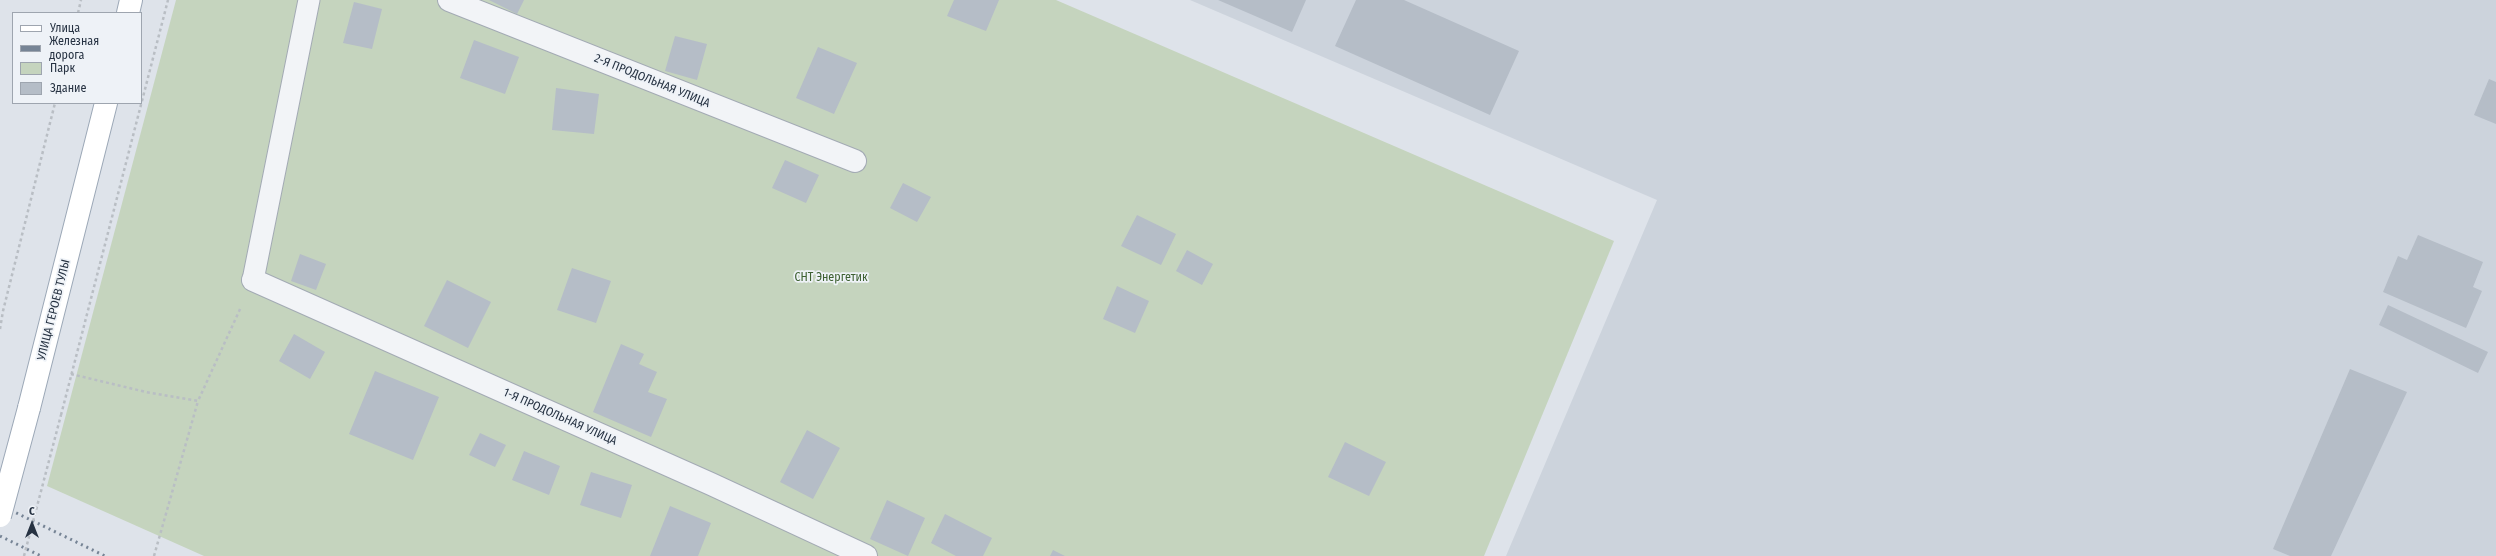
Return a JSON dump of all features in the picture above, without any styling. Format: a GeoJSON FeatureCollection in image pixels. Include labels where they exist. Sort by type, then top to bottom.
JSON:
{"type":"FeatureCollection","features":[{"type":"Feature","properties":{"kind":"main road"},"geometry":{"type":"LineString","coordinates":[[128,12],[131,0]]}},
{"type":"Feature","properties":{"kind":"main road","name":"УЛИЦА ГЕРОЕВ ТУЛЫ"},"geometry":{"type":"LineString","coordinates":[[0,516],[29,408],[106,104]]}},
{"type":"Feature","properties":{"kind":"street","name":"2-Я ПРОДОЛЬНАЯ УЛИЦА"},"geometry":{"type":"LineString","coordinates":[[449,0],[855,162]]}},
{"type":"Feature","properties":{"kind":"street","name":"1-Я ПРОДОЛЬНАЯ УЛИЦА"},"geometry":{"type":"LineString","coordinates":[[253,280],[704,481],[866,556]]}},
{"type":"Feature","properties":{"kind":"lane"},"geometry":{"type":"LineString","coordinates":[[253,280],[309,0]]}},
{"type":"Feature","properties":{"kind":"path"},"geometry":{"type":"LineString","coordinates":[[78,12],[81,0]]}},
{"type":"Feature","properties":{"kind":"path"},"geometry":{"type":"LineString","coordinates":[[142,100],[168,0]]}},
{"type":"Feature","properties":{"kind":"path"},"geometry":{"type":"LineString","coordinates":[[0,329],[1,310],[55,104]]}},
{"type":"Feature","properties":{"kind":"path"},"geometry":{"type":"LineString","coordinates":[[24,556],[141,104]]}},
{"type":"Feature","properties":{"kind":"path"},"geometry":{"type":"LineString","coordinates":[[154,556],[198,401],[253,280]]}},
{"type":"Feature","properties":{"kind":"path"},"geometry":{"type":"LineString","coordinates":[[71,374],[146,392],[198,401]]}},
{"type":"Feature","properties":{"kind":"shaded area"},"geometry":{"type":"Polygon","coordinates":[[[1190,0],[2496,0],[2496,556],[1506,556],[1657,200],[1190,0]]]}},
{"type":"Feature","properties":{"kind":"green space","name":"СНТ Энергетик"},"geometry":{"type":"Polygon","coordinates":[[[176,0],[1056,0],[1614,241],[1484,556],[204,556],[47,486],[176,0]]]}},
{"type":"Feature","properties":{"kind":"building"},"geometry":{"type":"Polygon","coordinates":[[[489,0],[524,0],[517,14],[489,0]]]}},
{"type":"Feature","properties":{"kind":"building"},"geometry":{"type":"Polygon","coordinates":[[[954,0],[999,0],[986,31],[947,16],[954,0]]]}},
{"type":"Feature","properties":{"kind":"building"},"geometry":{"type":"Polygon","coordinates":[[[1218,0],[1306,0],[1292,32],[1218,0]]]}},
{"type":"Feature","properties":{"kind":"building"},"geometry":{"type":"Polygon","coordinates":[[[1356,0],[1404,0],[1519,51],[1490,115],[1335,46],[1356,0]]]}},
{"type":"Feature","properties":{"kind":"building"},"geometry":{"type":"Polygon","coordinates":[[[354,2],[382,9],[372,49],[343,43],[354,2]]]}},
{"type":"Feature","properties":{"kind":"building"},"geometry":{"type":"Polygon","coordinates":[[[675,36],[707,44],[697,80],[665,71],[675,36]]]}},
{"type":"Feature","properties":{"kind":"building"},"geometry":{"type":"Polygon","coordinates":[[[474,40],[519,57],[505,94],[460,78],[474,40]]]}},
{"type":"Feature","properties":{"kind":"building"},"geometry":{"type":"Polygon","coordinates":[[[818,47],[857,63],[834,114],[796,98],[818,47]]]}},
{"type":"Feature","properties":{"kind":"building"},"geometry":{"type":"Polygon","coordinates":[[[2489,79],[2496,82],[2496,124],[2474,115],[2489,79]]]}},
{"type":"Feature","properties":{"kind":"building"},"geometry":{"type":"Polygon","coordinates":[[[556,88],[599,94],[594,134],[552,130],[556,88]]]}},
{"type":"Feature","properties":{"kind":"building"},"geometry":{"type":"Polygon","coordinates":[[[785,160],[819,175],[806,203],[772,188],[785,160]]]}},
{"type":"Feature","properties":{"kind":"building"},"geometry":{"type":"Polygon","coordinates":[[[903,183],[931,197],[917,222],[890,208],[903,183]]]}},
{"type":"Feature","properties":{"kind":"building"},"geometry":{"type":"Polygon","coordinates":[[[1137,215],[1176,234],[1161,265],[1121,246],[1137,215]]]}},
{"type":"Feature","properties":{"kind":"building"},"geometry":{"type":"Polygon","coordinates":[[[2418,235],[2483,262],[2473,287],[2482,291],[2466,328],[2383,292],[2398,256],[2407,260],[2418,235]]]}},
{"type":"Feature","properties":{"kind":"building"},"geometry":{"type":"Polygon","coordinates":[[[1187,250],[1213,264],[1202,285],[1176,271],[1187,250]]]}},
{"type":"Feature","properties":{"kind":"building"},"geometry":{"type":"Polygon","coordinates":[[[300,254],[326,264],[316,290],[291,281],[300,254]]]}},
{"type":"Feature","properties":{"kind":"building"},"geometry":{"type":"Polygon","coordinates":[[[572,268],[611,281],[596,323],[557,310],[572,268]]]}},
{"type":"Feature","properties":{"kind":"building"},"geometry":{"type":"Polygon","coordinates":[[[447,280],[491,302],[468,348],[424,326],[447,280]]]}},
{"type":"Feature","properties":{"kind":"building"},"geometry":{"type":"Polygon","coordinates":[[[1117,286],[1149,301],[1135,333],[1103,319],[1117,286]]]}},
{"type":"Feature","properties":{"kind":"building"},"geometry":{"type":"Polygon","coordinates":[[[2388,305],[2488,352],[2478,373],[2379,325],[2388,305]]]}},
{"type":"Feature","properties":{"kind":"building"},"geometry":{"type":"Polygon","coordinates":[[[294,334],[325,352],[310,379],[279,361],[294,334]]]}},
{"type":"Feature","properties":{"kind":"building"},"geometry":{"type":"Polygon","coordinates":[[[621,344],[644,354],[639,364],[657,372],[648,392],[667,399],[651,437],[593,412],[621,344]]]}},
{"type":"Feature","properties":{"kind":"building"},"geometry":{"type":"Polygon","coordinates":[[[2350,369],[2407,392],[2331,556],[2290,556],[2273,549],[2350,369]]]}},
{"type":"Feature","properties":{"kind":"building"},"geometry":{"type":"Polygon","coordinates":[[[375,371],[439,397],[413,460],[349,434],[375,371]]]}},
{"type":"Feature","properties":{"kind":"building"},"geometry":{"type":"Polygon","coordinates":[[[807,430],[840,448],[813,499],[780,482],[807,430]]]}},
{"type":"Feature","properties":{"kind":"building"},"geometry":{"type":"Polygon","coordinates":[[[480,433],[506,445],[495,467],[469,455],[480,433]]]}},
{"type":"Feature","properties":{"kind":"building"},"geometry":{"type":"Polygon","coordinates":[[[1345,442],[1386,462],[1369,496],[1328,477],[1345,442]]]}},
{"type":"Feature","properties":{"kind":"building"},"geometry":{"type":"Polygon","coordinates":[[[524,451],[560,466],[549,495],[512,480],[524,451]]]}},
{"type":"Feature","properties":{"kind":"building"},"geometry":{"type":"Polygon","coordinates":[[[591,472],[632,485],[621,518],[580,505],[591,472]]]}},
{"type":"Feature","properties":{"kind":"building"},"geometry":{"type":"Polygon","coordinates":[[[887,500],[925,518],[908,556],[870,539],[887,500]]]}},
{"type":"Feature","properties":{"kind":"building"},"geometry":{"type":"Polygon","coordinates":[[[670,506],[711,523],[698,556],[650,556],[670,506]]]}},
{"type":"Feature","properties":{"kind":"building"},"geometry":{"type":"Polygon","coordinates":[[[945,514],[992,538],[983,556],[956,556],[931,543],[945,514]]]}},
{"type":"Feature","properties":{"kind":"building"},"geometry":{"type":"Polygon","coordinates":[[[1053,550],[1065,556],[1050,556],[1053,550]]]}},
{"type":"Feature","properties":{"kind":"railway"},"geometry":{"type":"LineString","coordinates":[[0,505],[105,556]]}},
{"type":"Feature","properties":{"kind":"railway"},"geometry":{"type":"LineString","coordinates":[[0,536],[41,556]]}}]}
